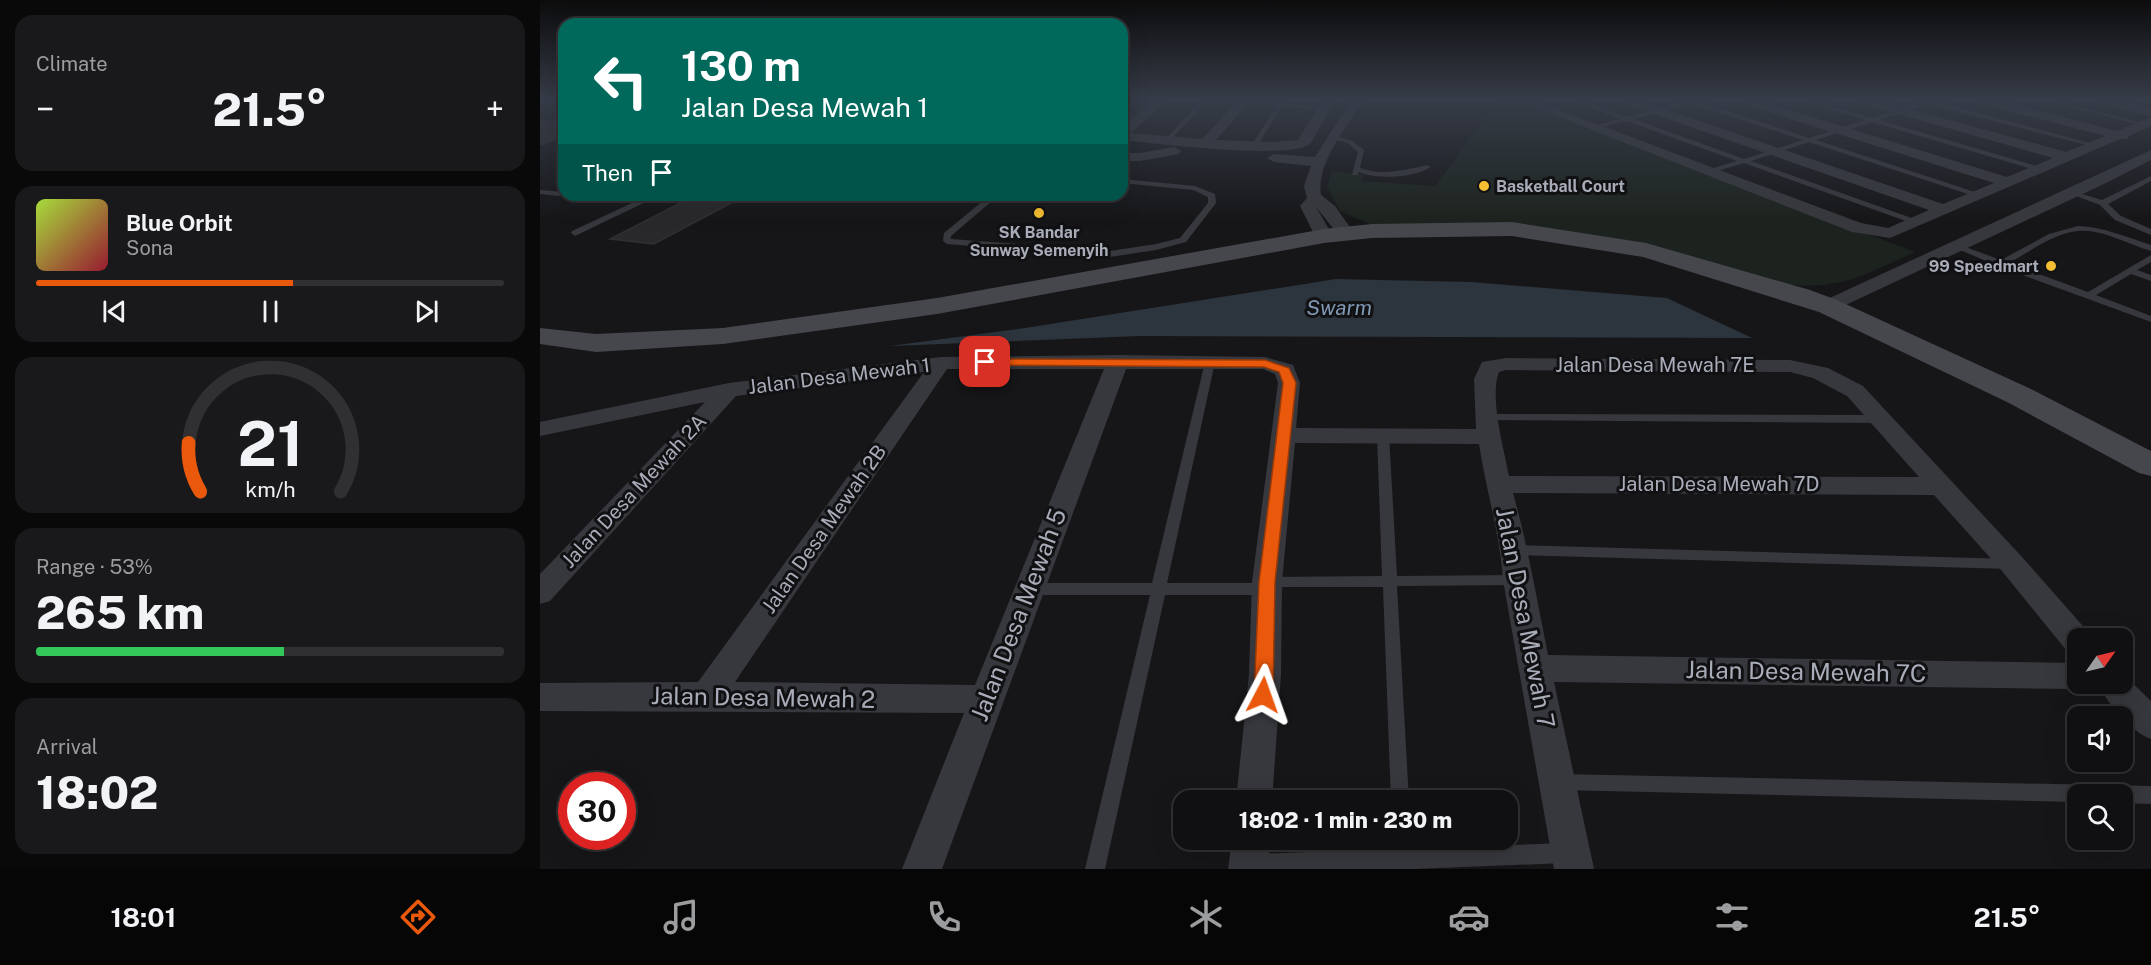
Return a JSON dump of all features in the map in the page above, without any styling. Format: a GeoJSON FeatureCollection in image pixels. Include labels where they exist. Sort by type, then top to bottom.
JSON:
{"type":"FeatureCollection","features":[{"type":"Feature","properties":{"kind":"street"},"geometry":{"type":"LineString","coordinates":[[1144,140],[1171,145],[1320,162]]}},
{"type":"Feature","properties":{"kind":"street"},"geometry":{"type":"LineString","coordinates":[[1128,147],[1207,142],[1254,146],[1298,146],[1307,140]]}},
{"type":"Feature","properties":{"kind":"street"},"geometry":{"type":"LineString","coordinates":[[1334,140],[1313,178],[1312,192],[1315,199],[1326,206],[1335,235]]}},
{"type":"Feature","properties":{"kind":"street"},"geometry":{"type":"LineString","coordinates":[[1624,140],[1858,228],[1890,233],[2108,140]]}},
{"type":"Feature","properties":{"kind":"street"},"geometry":{"type":"LineString","coordinates":[[1742,140],[1944,210]]}},
{"type":"Feature","properties":{"kind":"street"},"geometry":{"type":"LineString","coordinates":[[1871,140],[2007,182]]}},
{"type":"Feature","properties":{"kind":"street"},"geometry":{"type":"LineString","coordinates":[[2004,140],[2067,157]]}},
{"type":"Feature","properties":{"kind":"street"},"geometry":{"type":"LineString","coordinates":[[1128,157],[1140,157],[1171,145]]}},
{"type":"Feature","properties":{"kind":"street"},"geometry":{"type":"LineString","coordinates":[[1828,306],[2151,154]]}},
{"type":"Feature","properties":{"kind":"street"},"geometry":{"type":"LineString","coordinates":[[1315,199],[1308,206],[1335,235]]}},
{"type":"Feature","properties":{"kind":"street"},"geometry":{"type":"LineString","coordinates":[[540,336],[596,343],[723,336],[937,306],[1335,235],[1372,231],[1512,229],[1646,250],[1801,296],[1828,306],[2020,396],[2151,465]]}},
{"type":"Feature","properties":{"kind":"street","name":"Jalan Desa Mewah 1"},"geometry":{"type":"LineString","coordinates":[[540,429],[729,390],[941,363],[1118,361],[1265,363],[1285,370],[1289,383],[1283,435]]}},
{"type":"Feature","properties":{"kind":"street","name":"Jalan Desa Mewah 5"},"geometry":{"type":"LineString","coordinates":[[922,869],[1118,361]]}},
{"type":"Feature","properties":{"kind":"street","name":"Jalan Desa Mewah 2B"},"geometry":{"type":"LineString","coordinates":[[707,696],[941,363]]}},
{"type":"Feature","properties":{"kind":"street","name":"Jalan Desa Mewah 7E"},"geometry":{"type":"LineString","coordinates":[[1490,367],[1506,364],[1790,366],[1820,373],[1855,391],[2012,564],[2067,629]]}},
{"type":"Feature","properties":{"kind":"street","name":"Jalan Desa Mewah 7"},"geometry":{"type":"LineString","coordinates":[[1490,367],[1485,379],[1488,428],[1498,484],[1515,550],[1518,580],[1573,861]]}},
{"type":"Feature","properties":{"kind":"street","name":"Jalan Desa Mewah 2A"},"geometry":{"type":"LineString","coordinates":[[540,593],[729,390]]}},
{"type":"Feature","properties":{"kind":"street"},"geometry":{"type":"LineString","coordinates":[[2020,396],[2151,445]]}},
{"type":"Feature","properties":{"kind":"street"},"geometry":{"type":"LineString","coordinates":[[1255,790],[1265,674],[1268,585],[1283,435],[1383,435],[1488,428]]}},
{"type":"Feature","properties":{"kind":"street","name":"Jalan Desa Mewah 7D"},"geometry":{"type":"LineString","coordinates":[[1498,484],[1940,486]]}},
{"type":"Feature","properties":{"kind":"street","name":"Jalan Desa Mewah 7C"},"geometry":{"type":"LineString","coordinates":[[1535,668],[2067,676]]}},
{"type":"Feature","properties":{"kind":"street"},"geometry":{"type":"LineString","coordinates":[[2123,694],[2151,724]]}},
{"type":"Feature","properties":{"kind":"street","name":"Jalan Desa Mewah 2"},"geometry":{"type":"LineString","coordinates":[[540,697],[986,699]]}},
{"type":"Feature","properties":{"kind":"lane"},"geometry":{"type":"LineString","coordinates":[[1171,145],[1175,140]]}},
{"type":"Feature","properties":{"kind":"lane"},"geometry":{"type":"LineString","coordinates":[[1254,146],[1258,140]]}},
{"type":"Feature","properties":{"kind":"lane"},"geometry":{"type":"LineString","coordinates":[[1341,140],[1350,142],[1362,151],[1356,171],[1393,174],[1427,167]]}},
{"type":"Feature","properties":{"kind":"lane"},"geometry":{"type":"LineString","coordinates":[[1684,140],[1917,223]]}},
{"type":"Feature","properties":{"kind":"lane"},"geometry":{"type":"LineString","coordinates":[[1804,140],[1980,195]]}},
{"type":"Feature","properties":{"kind":"lane"},"geometry":{"type":"LineString","coordinates":[[1710,172],[1812,140]]}},
{"type":"Feature","properties":{"kind":"lane"},"geometry":{"type":"LineString","coordinates":[[1939,140],[2039,168]]}},
{"type":"Feature","properties":{"kind":"lane"},"geometry":{"type":"LineString","coordinates":[[2075,140],[2094,145]]}},
{"type":"Feature","properties":{"kind":"lane"},"geometry":{"type":"LineString","coordinates":[[2103,203],[2151,178]]}},
{"type":"Feature","properties":{"kind":"lane"},"geometry":{"type":"LineString","coordinates":[[988,201],[948,235],[947,241],[1110,254],[1183,240],[1212,203],[1212,196],[1195,188],[1128,182]]}},
{"type":"Feature","properties":{"kind":"lane"},"geometry":{"type":"LineString","coordinates":[[540,192],[558,194]]}},
{"type":"Feature","properties":{"kind":"lane"},"geometry":{"type":"LineString","coordinates":[[2072,193],[2103,203],[2108,212],[2151,232]]}},
{"type":"Feature","properties":{"kind":"lane"},"geometry":{"type":"LineString","coordinates":[[631,201],[641,202]]}},
{"type":"Feature","properties":{"kind":"lane"},"geometry":{"type":"LineString","coordinates":[[575,233],[641,202]]}},
{"type":"Feature","properties":{"kind":"lane"},"geometry":{"type":"LineString","coordinates":[[2001,264],[2069,230],[2082,228],[2151,248]]}},
{"type":"Feature","properties":{"kind":"lane"},"geometry":{"type":"LineString","coordinates":[[1957,247],[2151,319]]}},
{"type":"Feature","properties":{"kind":"lane"},"geometry":{"type":"LineString","coordinates":[[2088,296],[2151,258]]}},
{"type":"Feature","properties":{"kind":"lane"},"geometry":{"type":"LineString","coordinates":[[2130,271],[2151,278]]}},
{"type":"Feature","properties":{"kind":"lane"},"geometry":{"type":"LineString","coordinates":[[1095,869],[1156,589],[1210,362]]}},
{"type":"Feature","properties":{"kind":"lane"},"geometry":{"type":"LineString","coordinates":[[1488,428],[1881,419]]}},
{"type":"Feature","properties":{"kind":"lane"},"geometry":{"type":"LineString","coordinates":[[1383,435],[1399,790]]}},
{"type":"Feature","properties":{"kind":"lane"},"geometry":{"type":"LineString","coordinates":[[1515,550],[2012,564]]}},
{"type":"Feature","properties":{"kind":"lane"},"geometry":{"type":"LineString","coordinates":[[1029,589],[1156,589],[1388,579],[1518,580]]}},
{"type":"Feature","properties":{"kind":"lane"},"geometry":{"type":"LineString","coordinates":[[1558,782],[2151,795]]}},
{"type":"Feature","properties":{"kind":"lane"},"geometry":{"type":"LineString","coordinates":[[1249,858],[1403,856],[1573,861]]}},
{"type":"Feature","properties":{"kind":"shaded area"},"geometry":{"type":"Polygon","coordinates":[[[1469,140],[1620,140],[1915,252],[1868,273],[1839,282],[1823,285],[1787,284],[1514,225],[1370,224],[1340,211],[1327,187],[1332,171],[1364,175],[1361,181],[1435,186],[1469,140]]]}},
{"type":"Feature","properties":{"kind":"water","name":"Swarm"},"geometry":{"type":"Polygon","coordinates":[[[1336,279],[1472,282],[1667,298],[1752,338],[1140,336],[890,346],[1025,328],[1336,279]]]}},
{"type":"Feature","properties":{"kind":"building"},"geometry":{"type":"Polygon","coordinates":[[[540,140],[555,140],[540,145],[540,140]]]}},
{"type":"Feature","properties":{"kind":"building"},"geometry":{"type":"Polygon","coordinates":[[[684,201],[735,201],[654,244],[610,239],[684,201]]]}},
{"type":"Feature","properties":{"kind":"place","name":"Basketball Court"},"geometry":{"type":"Point","coordinates":[1484,186]}},
{"type":"Feature","properties":{"kind":"place","name":"SK Bandar Sunway Semenyih"},"geometry":{"type":"Point","coordinates":[1039,213]}},
{"type":"Feature","properties":{"kind":"place","name":"99 Speedmart"},"geometry":{"type":"Point","coordinates":[2051,266]}},
{"type":"Feature","properties":{"kind":"route"},"geometry":{"type":"LineString","coordinates":[[985,362],[1265,363],[1285,370],[1289,383],[1267,582],[1263,695]]}}]}
